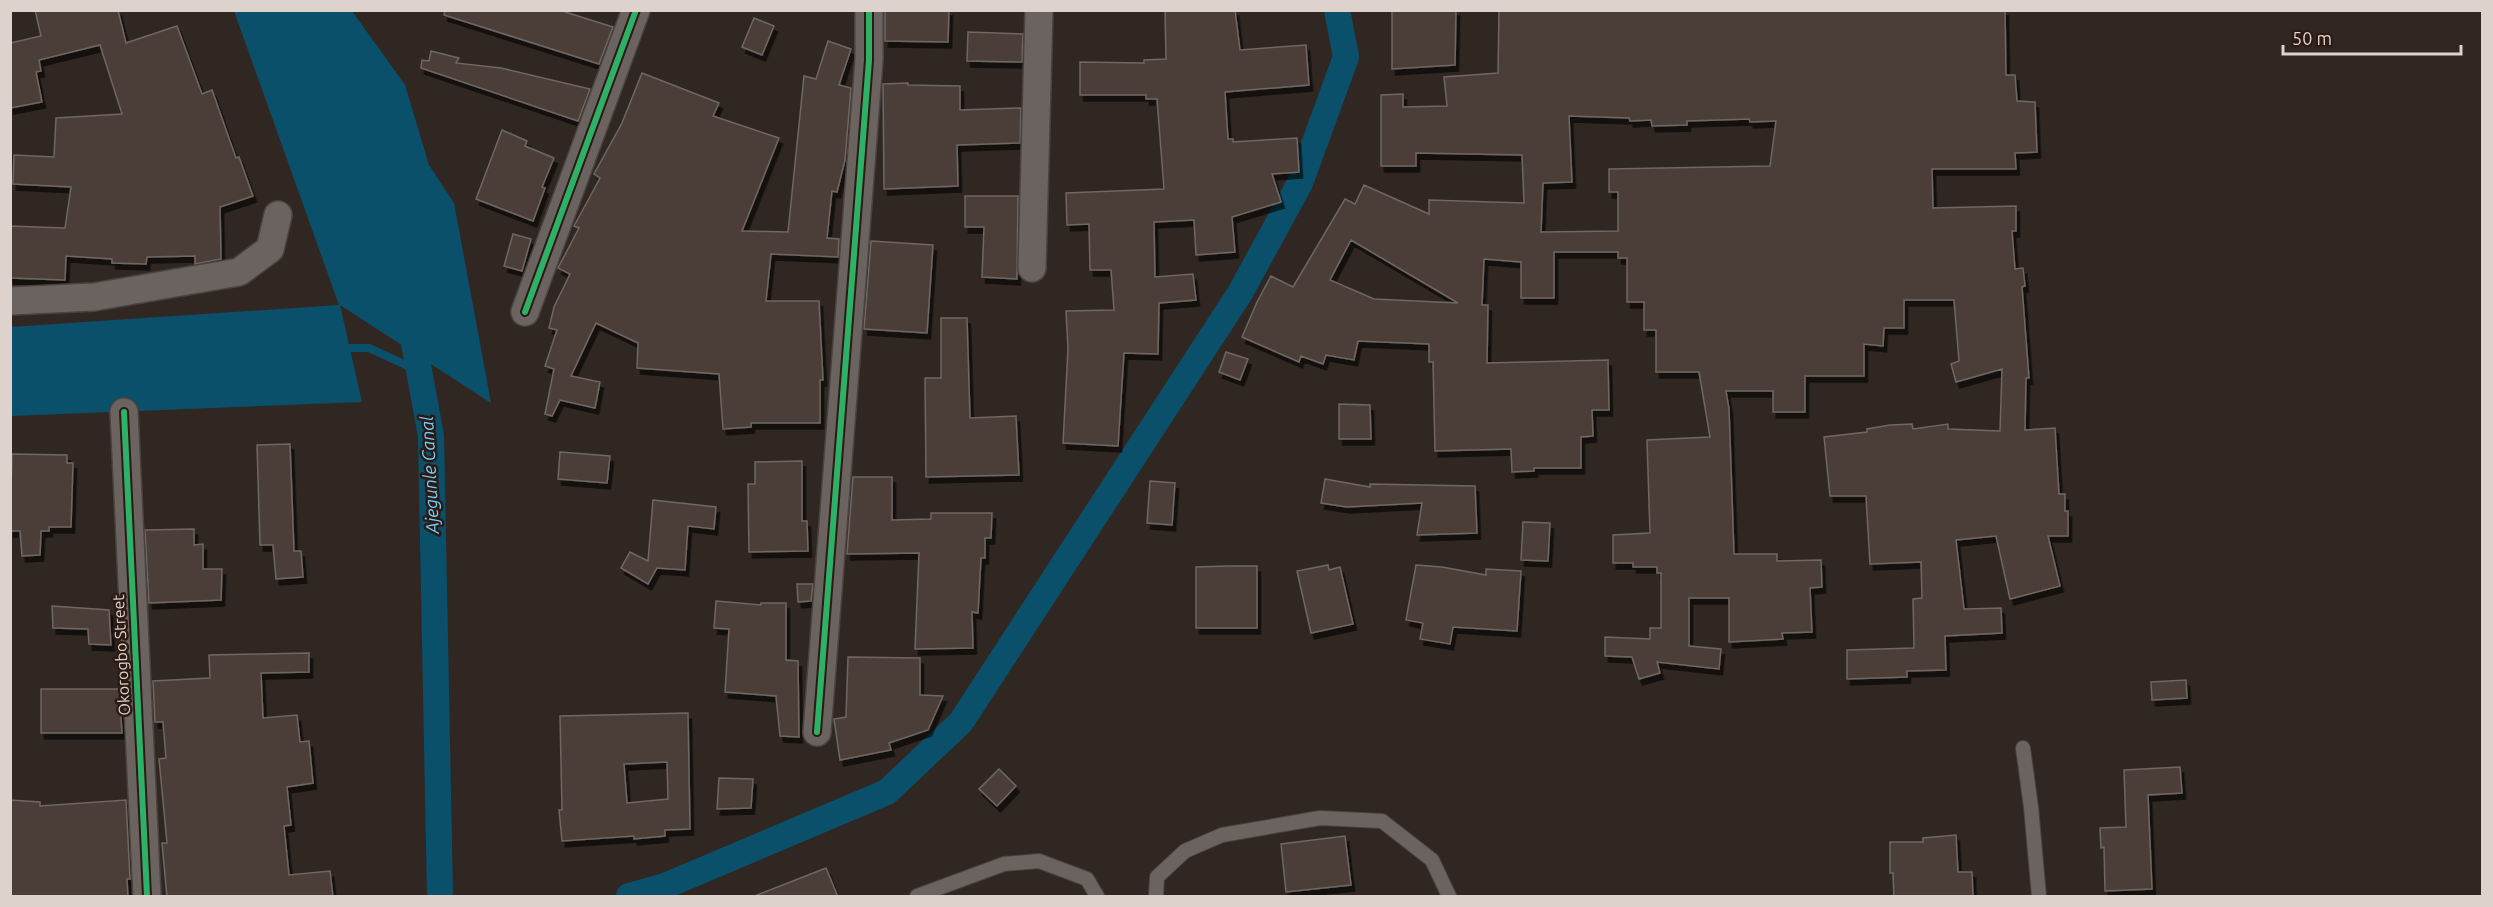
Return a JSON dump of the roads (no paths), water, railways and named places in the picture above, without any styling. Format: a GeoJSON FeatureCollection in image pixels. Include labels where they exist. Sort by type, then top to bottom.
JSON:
{"type":"FeatureCollection","features":[{"type":"Feature","properties":{"kind":"street"},"geometry":{"type":"LineString","coordinates":[[525,312],[636,10]]}},
{"type":"Feature","properties":{"kind":"street"},"geometry":{"type":"LineString","coordinates":[[817,732],[869,60],[869,10]]}},
{"type":"Feature","properties":{"kind":"street"},"geometry":{"type":"LineString","coordinates":[[1032,268],[1039,10]]}},
{"type":"Feature","properties":{"kind":"street"},"geometry":{"type":"LineString","coordinates":[[10,301],[94,297],[239,272],[270,249],[278,216]]}},
{"type":"Feature","properties":{"kind":"street","name":"Okorogbo Street"},"geometry":{"type":"LineString","coordinates":[[124,412],[147,897]]}},
{"type":"Feature","properties":{"kind":"lane"},"geometry":{"type":"LineString","coordinates":[[2023,748],[2039,897]]}},
{"type":"Feature","properties":{"kind":"lane"},"geometry":{"type":"LineString","coordinates":[[1156,897],[1157,877],[1185,851],[1222,834],[1320,818],[1382,821],[1432,860],[1449,897]]}},
{"type":"Feature","properties":{"kind":"lane"},"geometry":{"type":"LineString","coordinates":[[917,897],[1004,864],[1039,861],[1087,879],[1097,897]]}},
{"type":"Feature","properties":{"kind":"water"},"geometry":{"type":"Polygon","coordinates":[[[234,11],[352,11],[405,85],[429,165],[454,203],[491,403],[340,305],[362,402],[11,416],[10,327],[339,305],[234,11]]]}},
{"type":"Feature","properties":{"kind":"waterway"},"geometry":{"type":"LineString","coordinates":[[629,896],[665,886],[887,792],[961,722],[1240,293],[1300,183],[1346,57],[1337,10]]}},
{"type":"Feature","properties":{"kind":"waterway","name":"Ajegunle Canal"},"geometry":{"type":"LineString","coordinates":[[410,321],[431,436],[440,896]]}},
{"type":"Feature","properties":{"kind":"waterway"},"geometry":{"type":"LineString","coordinates":[[342,348],[369,348],[419,371]]}}]}
